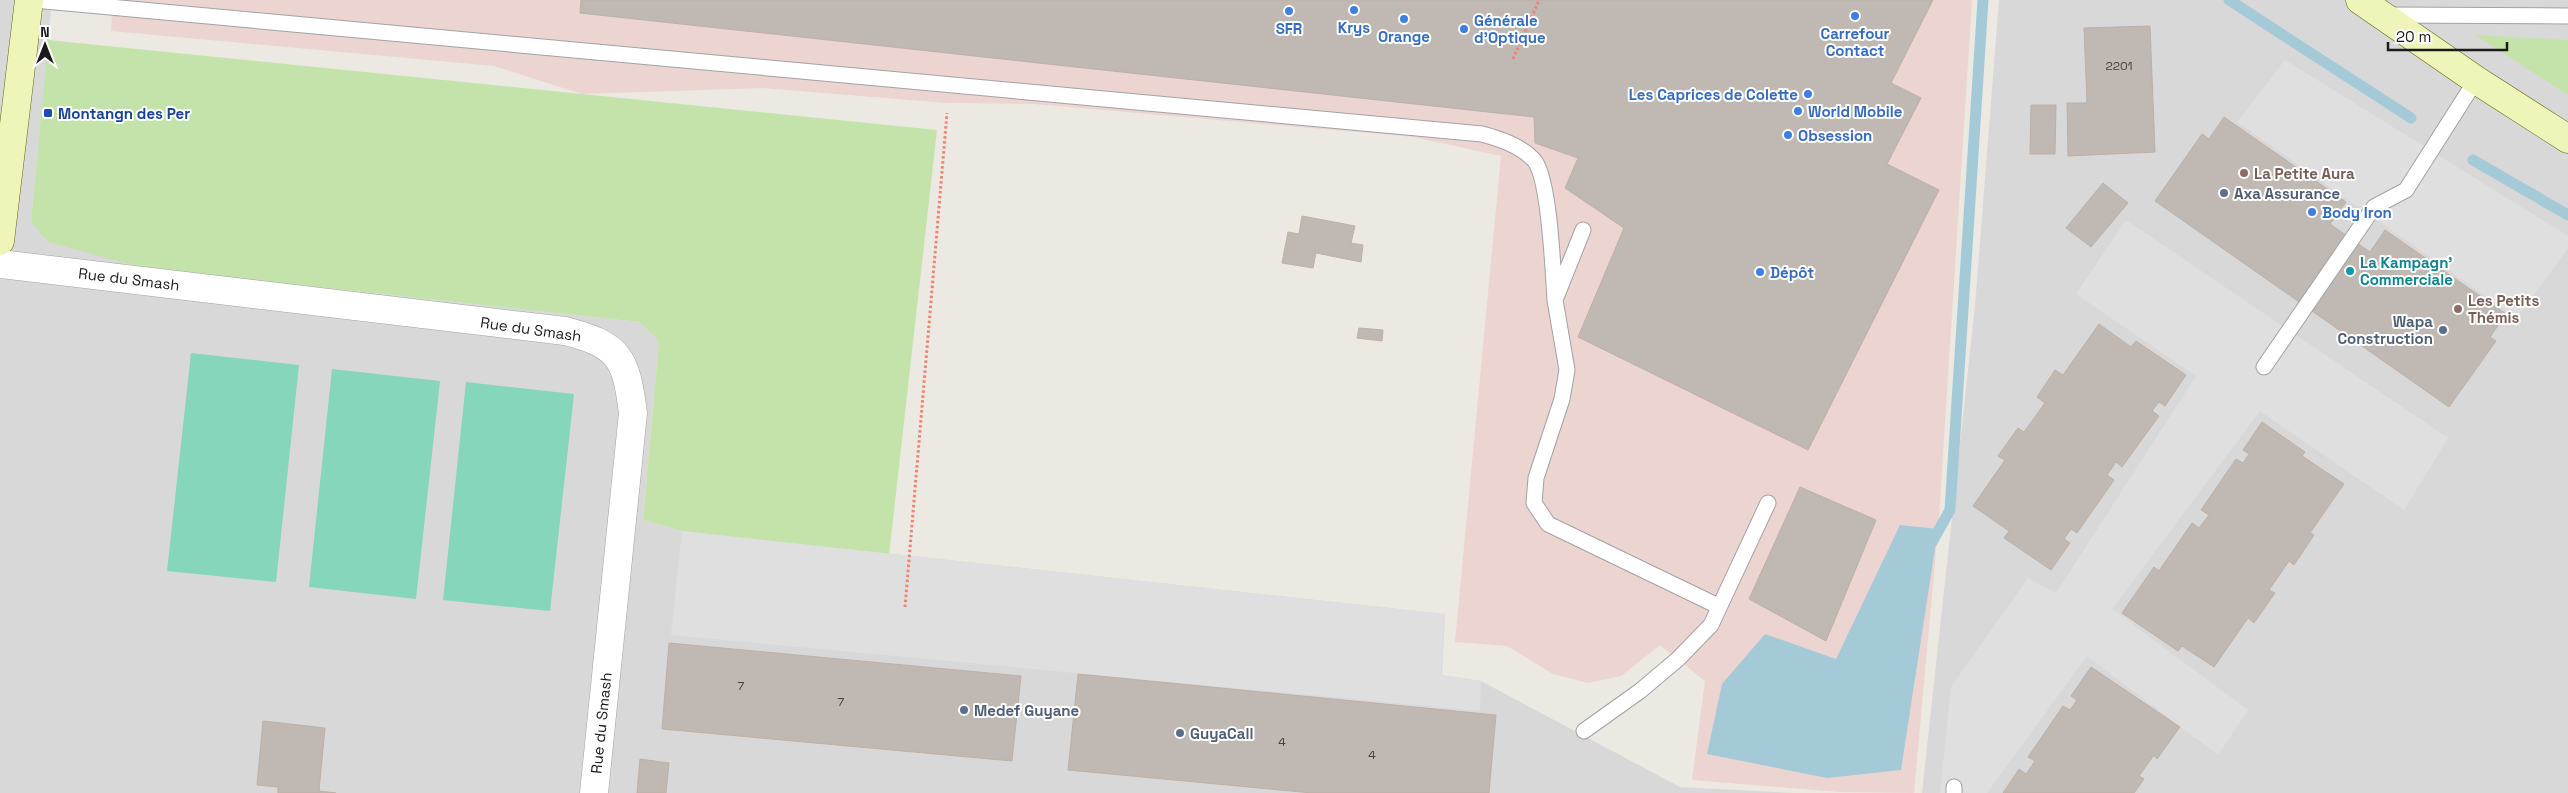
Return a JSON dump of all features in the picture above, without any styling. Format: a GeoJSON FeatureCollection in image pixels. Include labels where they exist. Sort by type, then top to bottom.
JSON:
{"type":"FeatureCollection","features":[{"type":"Feature","properties":{"kind":"main road"},"geometry":{"type":"LineString","coordinates":[[0,241],[29,0]]}},
{"type":"Feature","properties":{"kind":"main road"},"geometry":{"type":"LineString","coordinates":[[2360,0],[2476,80],[2568,139]]}},
{"type":"Feature","properties":{"kind":"street","name":"Rue du Smash"},"geometry":{"type":"LineString","coordinates":[[0,264],[564,331],[590,337],[610,348],[623,364],[629,385],[633,413],[594,793]]}},
{"type":"Feature","properties":{"kind":"lane"},"geometry":{"type":"LineString","coordinates":[[34,0],[1482,134],[1509,142],[1535,160],[1545,187],[1555,300],[1567,370],[1562,399],[1536,478],[1534,503],[1548,524],[1718,606]]}},
{"type":"Feature","properties":{"kind":"lane"},"geometry":{"type":"LineString","coordinates":[[2384,15],[2568,16]]}},
{"type":"Feature","properties":{"kind":"lane"},"geometry":{"type":"LineString","coordinates":[[2264,367],[2374,207],[2406,190],[2476,80]]}},
{"type":"Feature","properties":{"kind":"lane"},"geometry":{"type":"LineString","coordinates":[[1555,300],[1584,230]]}},
{"type":"Feature","properties":{"kind":"lane"},"geometry":{"type":"LineString","coordinates":[[1584,731],[1640,692],[1678,659],[1711,626],[1718,606],[1768,503]]}},
{"type":"Feature","properties":{"kind":"path"},"geometry":{"type":"LineString","coordinates":[[1513,59],[1539,0]]}},
{"type":"Feature","properties":{"kind":"path"},"geometry":{"type":"LineString","coordinates":[[905,606],[950,85]]}},
{"type":"Feature","properties":{"kind":"shaded area"},"geometry":{"type":"Polygon","coordinates":[[[0,0],[52,0],[31,222],[143,268],[639,322],[659,341],[643,520],[682,531],[1445,614],[1442,675],[1481,681],[1680,787],[1794,793],[0,793],[0,0]]]}},
{"type":"Feature","properties":{"kind":"shaded area"},"geometry":{"type":"Polygon","coordinates":[[[113,0],[1972,0],[1939,518],[1914,793],[1840,792],[1692,780],[1705,681],[1660,645],[1621,676],[1588,683],[1553,674],[1507,646],[1455,642],[1501,156],[1414,137],[1034,104],[947,103],[762,88],[582,94],[494,66],[111,31],[113,0]]]}},
{"type":"Feature","properties":{"kind":"shaded area"},"geometry":{"type":"Polygon","coordinates":[[[1999,0],[2568,0],[2568,793],[1922,793],[1975,306],[1999,0]]]}},
{"type":"Feature","properties":{"kind":"shaded area"},"geometry":{"type":"Polygon","coordinates":[[[2285,60],[2568,236],[2568,248],[2517,318],[2237,122],[2285,60]]]}},
{"type":"Feature","properties":{"kind":"shaded area"},"geometry":{"type":"Polygon","coordinates":[[[2126,220],[2448,438],[2404,510],[2260,411],[2112,609],[2248,710],[2218,755],[2087,656],[1987,793],[1940,793],[1951,687],[2028,578],[2056,593],[2196,376],[2076,294],[2126,220]]]}},
{"type":"Feature","properties":{"kind":"shaded area"},"geometry":{"type":"Polygon","coordinates":[[[682,531],[1445,614],[1441,675],[1481,681],[1480,711],[671,635],[682,531]]]}},
{"type":"Feature","properties":{"kind":"green space"},"geometry":{"type":"Polygon","coordinates":[[[2475,35],[2568,40],[2568,95],[2475,35]]]}},
{"type":"Feature","properties":{"kind":"green space"},"geometry":{"type":"Polygon","coordinates":[[[48,40],[937,130],[889,555],[682,531],[643,520],[659,341],[639,322],[143,268],[48,242],[31,222],[48,40]]]}},
{"type":"Feature","properties":{"kind":"green space"},"geometry":{"type":"Polygon","coordinates":[[[191,353],[299,365],[276,582],[167,571],[191,353]]]}},
{"type":"Feature","properties":{"kind":"green space"},"geometry":{"type":"Polygon","coordinates":[[[332,369],[440,381],[416,599],[309,587],[332,369]]]}},
{"type":"Feature","properties":{"kind":"green space"},"geometry":{"type":"Polygon","coordinates":[[[466,382],[574,394],[550,611],[443,600],[466,382]]]}},
{"type":"Feature","properties":{"kind":"water"},"geometry":{"type":"Polygon","coordinates":[[[1900,525],[1938,529],[1901,770],[1827,778],[1707,754],[1722,684],[1765,634],[1836,659],[1900,525]]]}},
{"type":"Feature","properties":{"kind":"building"},"geometry":{"type":"Polygon","coordinates":[[[581,0],[1933,0],[1891,83],[1921,98],[1887,164],[1939,190],[1808,450],[1578,337],[1624,228],[1565,188],[1578,158],[1535,143],[1534,117],[580,13],[581,0]]]}},
{"type":"Feature","properties":{"kind":"building"},"geometry":{"type":"Polygon","coordinates":[[[2150,26],[2155,152],[2068,156],[2067,103],[2087,103],[2084,28],[2150,26]]]}},
{"type":"Feature","properties":{"kind":"building"},"geometry":{"type":"Polygon","coordinates":[[[2031,105],[2056,105],[2055,154],[2030,154],[2031,105]]]}},
{"type":"Feature","properties":{"kind":"building","name":"La Kampagn' Commerciale"},"geometry":{"type":"Polygon","coordinates":[[[2224,117],[2346,202],[2330,224],[2370,252],[2385,230],[2506,314],[2490,337],[2496,341],[2449,407],[2155,201],[2202,134],[2209,139],[2224,117]]]}},
{"type":"Feature","properties":{"kind":"building"},"geometry":{"type":"Polygon","coordinates":[[[2103,183],[2128,203],[2091,247],[2066,228],[2103,183]]]}},
{"type":"Feature","properties":{"kind":"building"},"geometry":{"type":"Polygon","coordinates":[[[1302,216],[1355,226],[1351,243],[1363,245],[1361,262],[1316,253],[1313,268],[1282,263],[1288,232],[1299,234],[1302,216]]]}},
{"type":"Feature","properties":{"kind":"building"},"geometry":{"type":"Polygon","coordinates":[[[2099,324],[2131,347],[2136,341],[2186,375],[2165,406],[2159,402],[2152,411],[2159,416],[2122,467],[2116,462],[2107,475],[2114,480],[2077,533],[2071,529],[2064,539],[2070,543],[2051,570],[2004,538],[2009,531],[1973,506],[2005,460],[1998,456],[2018,428],[2024,432],[2045,403],[2037,397],[2055,370],[2063,375],[2099,324]]]}},
{"type":"Feature","properties":{"kind":"building"},"geometry":{"type":"Polygon","coordinates":[[[1359,328],[1383,330],[1382,341],[1357,338],[1359,328]]]}},
{"type":"Feature","properties":{"kind":"building"},"geometry":{"type":"Polygon","coordinates":[[[2262,422],[2305,452],[2302,456],[2344,484],[2310,533],[2314,535],[2294,565],[2289,561],[2269,590],[2275,593],[2254,623],[2248,618],[2214,667],[2182,646],[2178,651],[2122,613],[2154,567],[2159,571],[2192,523],[2199,528],[2209,515],[2201,510],[2236,459],[2243,463],[2249,454],[2243,450],[2262,422]]]}},
{"type":"Feature","properties":{"kind":"building"},"geometry":{"type":"Polygon","coordinates":[[[1800,487],[1876,520],[1826,641],[1749,599],[1800,487]]]}},
{"type":"Feature","properties":{"kind":"building"},"geometry":{"type":"Polygon","coordinates":[[[669,643],[1021,676],[1012,761],[662,729],[669,643]]]}},
{"type":"Feature","properties":{"kind":"building"},"geometry":{"type":"Polygon","coordinates":[[[2091,667],[2180,727],[2157,759],[2154,755],[2139,776],[2144,779],[2134,793],[2003,793],[2019,769],[2026,774],[2035,761],[2028,757],[2063,706],[2070,710],[2077,700],[2071,696],[2091,667]]]}},
{"type":"Feature","properties":{"kind":"building"},"geometry":{"type":"Polygon","coordinates":[[[1078,674],[1496,715],[1489,793],[1312,793],[1068,770],[1078,674]]]}},
{"type":"Feature","properties":{"kind":"building"},"geometry":{"type":"Polygon","coordinates":[[[263,721],[325,728],[319,791],[336,793],[278,793],[278,787],[257,785],[263,721]]]}},
{"type":"Feature","properties":{"kind":"building"},"geometry":{"type":"Polygon","coordinates":[[[640,759],[669,763],[666,793],[637,793],[640,759]]]}},
{"type":"Feature","properties":{"kind":"waterway"},"geometry":{"type":"LineString","coordinates":[[1932,542],[1950,510],[1983,0]]}},
{"type":"Feature","properties":{"kind":"waterway"},"geometry":{"type":"LineString","coordinates":[[2229,0],[2411,118]]}},
{"type":"Feature","properties":{"kind":"waterway"},"geometry":{"type":"LineString","coordinates":[[2473,160],[2568,215]]}},
{"type":"Feature","properties":{"kind":"place","name":"Krys"},"geometry":{"type":"Point","coordinates":[1354,10]}},
{"type":"Feature","properties":{"kind":"place","name":"SFR"},"geometry":{"type":"Point","coordinates":[1289,11]}},
{"type":"Feature","properties":{"kind":"place","name":"Carrefour Contact"},"geometry":{"type":"Point","coordinates":[1855,16]}},
{"type":"Feature","properties":{"kind":"place","name":"Orange"},"geometry":{"type":"Point","coordinates":[1404,19]}},
{"type":"Feature","properties":{"kind":"place","name":"Générale d'Optique"},"geometry":{"type":"Point","coordinates":[1464,29]}},
{"type":"Feature","properties":{"kind":"place","name":"Les Caprices de Colette"},"geometry":{"type":"Point","coordinates":[1808,94]}},
{"type":"Feature","properties":{"kind":"place","name":"World Mobile"},"geometry":{"type":"Point","coordinates":[1798,111]}},
{"type":"Feature","properties":{"kind":"place","name":"Montangn des Per"},"geometry":{"type":"Point","coordinates":[48,113]}},
{"type":"Feature","properties":{"kind":"place","name":"Obsession"},"geometry":{"type":"Point","coordinates":[1788,135]}},
{"type":"Feature","properties":{"kind":"place","name":"La Petite Aura"},"geometry":{"type":"Point","coordinates":[2244,173]}},
{"type":"Feature","properties":{"kind":"place","name":"Axa Assurance"},"geometry":{"type":"Point","coordinates":[2224,193]}},
{"type":"Feature","properties":{"kind":"place","name":"Body Iron"},"geometry":{"type":"Point","coordinates":[2312,212]}},
{"type":"Feature","properties":{"kind":"place","name":"La Kampagn' Commerciale"},"geometry":{"type":"Point","coordinates":[2350,271]}},
{"type":"Feature","properties":{"kind":"place","name":"Dépôt"},"geometry":{"type":"Point","coordinates":[1760,272]}},
{"type":"Feature","properties":{"kind":"place","name":"Les Petits Thémis"},"geometry":{"type":"Point","coordinates":[2458,309]}},
{"type":"Feature","properties":{"kind":"place","name":"Wapa Construction"},"geometry":{"type":"Point","coordinates":[2443,330]}},
{"type":"Feature","properties":{"kind":"place","name":"Medef Guyane"},"geometry":{"type":"Point","coordinates":[964,710]}},
{"type":"Feature","properties":{"kind":"place","name":"GuyaCall"},"geometry":{"type":"Point","coordinates":[1180,733]}}]}
